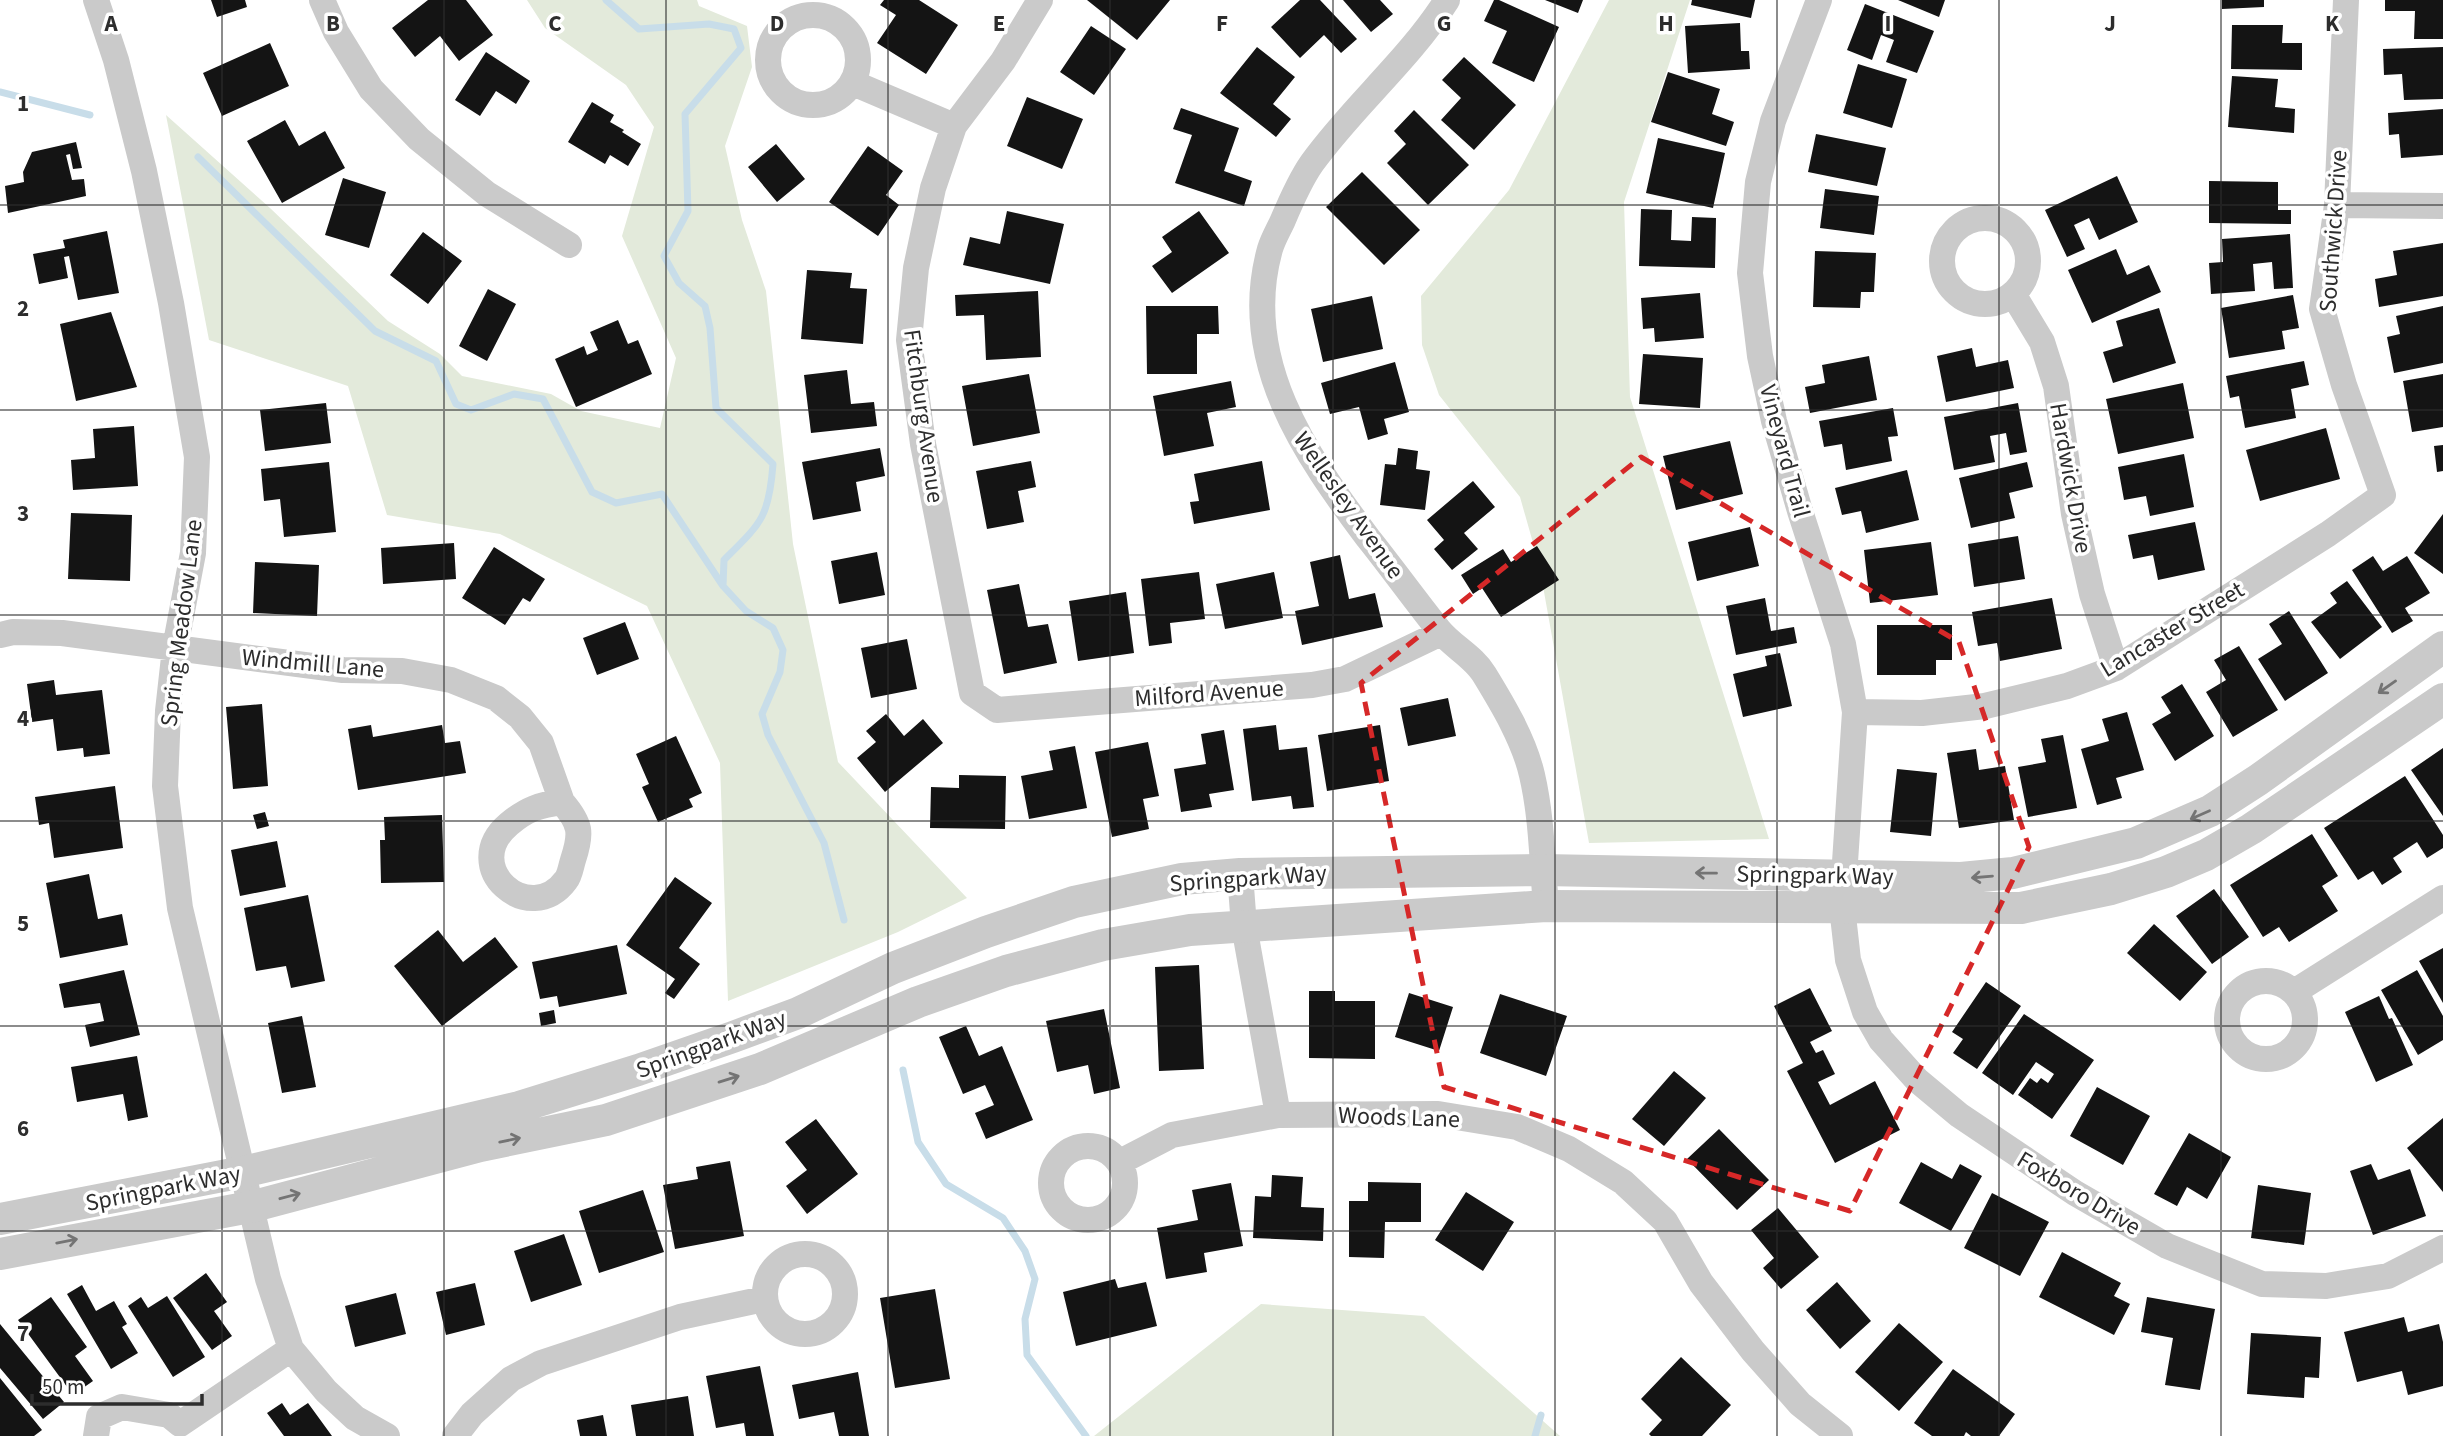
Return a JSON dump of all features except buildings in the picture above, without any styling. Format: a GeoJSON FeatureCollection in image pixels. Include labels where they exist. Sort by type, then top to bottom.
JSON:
{"type":"FeatureCollection","features":[{"type":"Feature","properties":{"kind":"street","name":"Spring Meadow Lane"},"geometry":{"type":"LineString","coordinates":[[96,0],[117,60],[144,171],[171,303],[197,457],[193,553],[175,648],[168,711],[166,786],[180,908],[268,1279],[291,1349]]}},
{"type":"Feature","properties":{"kind":"street"},"geometry":{"type":"LineString","coordinates":[[322,0],[336,33],[371,89],[419,139],[487,194],[569,245]]}},
{"type":"Feature","properties":{"kind":"street","name":"Fitchburg Avenue"},"geometry":{"type":"LineString","coordinates":[[972,693],[923,444],[909,340],[918,254],[933,187],[954,126],[1003,61],[1040,0]]}},
{"type":"Feature","properties":{"kind":"street","name":"Wellesley Avenue"},"geometry":{"type":"LineString","coordinates":[[1447,0],[1402,58],[1311,164],[1290,202],[1270,247],[1263,287],[1263,334],[1276,386],[1294,429],[1323,478],[1441,633],[1483,671],[1516,733],[1531,772],[1536,795],[1546,906]]}},
{"type":"Feature","properties":{"kind":"street","name":"Vineyard Trail"},"geometry":{"type":"LineString","coordinates":[[1819,0],[1773,121],[1758,182],[1750,273],[1760,356],[1774,421],[1843,643],[1855,712],[1842,907]]}},
{"type":"Feature","properties":{"kind":"street","name":"Southwick Drive"},"geometry":{"type":"LineString","coordinates":[[2346,0],[2337,205],[2322,309],[2344,385],[2383,495]]}},
{"type":"Feature","properties":{"kind":"street"},"geometry":{"type":"LineString","coordinates":[[853,83],[954,126]]}},
{"type":"Feature","properties":{"kind":"street"},"geometry":{"type":"LineString","coordinates":[[2337,205],[2443,206]]}},
{"type":"Feature","properties":{"kind":"street","name":"Hardwick Drive"},"geometry":{"type":"LineString","coordinates":[[2013,294],[2042,342],[2056,386],[2074,514],[2092,594],[2116,668]]}},
{"type":"Feature","properties":{"kind":"street","name":"Lancaster Street"},"geometry":{"type":"LineString","coordinates":[[1855,712],[1922,713],[1985,706],[2067,686],[2116,668],[2328,534],[2383,495]]}},
{"type":"Feature","properties":{"kind":"street","name":"Windmill Lane"},"geometry":{"type":"LineString","coordinates":[[0,635],[13,632],[62,633],[342,670],[402,671],[451,680],[496,698],[520,717],[541,743],[562,802]]}},
{"type":"Feature","properties":{"kind":"street","name":"Milford Avenue"},"geometry":{"type":"LineString","coordinates":[[972,693],[997,710],[1312,685],[1345,679],[1441,633]]}},
{"type":"Feature","properties":{"kind":"street","name":"Springpark Way"},"geometry":{"type":"LineString","coordinates":[[0,1219],[243,1172],[519,1107],[638,1070],[798,1013],[893,968],[986,932],[1074,902],[1182,879],[1240,874],[1543,870],[1961,878],[2013,873],[2136,843],[2210,811],[2443,647]]}},
{"type":"Feature","properties":{"kind":"street","name":"Springpark Way"},"geometry":{"type":"LineString","coordinates":[[0,1254],[250,1206],[480,1146],[606,1120],[760,1069],[918,1002],[1006,971],[1102,945],[1190,930],[1546,906],[2021,908],[2110,889],[2166,872],[2206,855],[2251,830],[2443,699]]}},
{"type":"Feature","properties":{"kind":"street"},"geometry":{"type":"LineString","coordinates":[[1240,874],[1244,926],[1278,1115]]}},
{"type":"Feature","properties":{"kind":"street"},"geometry":{"type":"LineString","coordinates":[[2294,992],[2443,898]]}},
{"type":"Feature","properties":{"kind":"street","name":"Foxboro Drive"},"geometry":{"type":"LineString","coordinates":[[1842,907],[1847,960],[1865,1012],[1881,1040],[1917,1080],[1959,1115],[2015,1154],[2167,1246],[2262,1284],[2326,1286],[2388,1276],[2443,1248]]}},
{"type":"Feature","properties":{"kind":"street","name":"Woods Lane"},"geometry":{"type":"LineString","coordinates":[[1120,1162],[1172,1135],[1278,1115],[1438,1114],[1517,1127],[1569,1149],[1623,1182],[1665,1222],[1701,1283],[1753,1351],[1800,1405],[1840,1436]]}},
{"type":"Feature","properties":{"kind":"street"},"geometry":{"type":"LineString","coordinates":[[455,1436],[472,1415],[512,1379],[541,1363],[680,1317],[764,1299]]}},
{"type":"Feature","properties":{"kind":"street"},"geometry":{"type":"LineString","coordinates":[[96,1436],[99,1417],[122,1407],[169,1415],[180,1430],[291,1349],[327,1391],[355,1418],[387,1436]]}},
{"type":"Feature","properties":{"kind":"highlighted area"},"geometry":{"type":"Polygon","coordinates":[[[1641,457],[1959,642],[2029,847],[1850,1211],[1444,1087],[1361,683],[1641,457]]]}},
{"type":"Feature","properties":{"kind":"green space"},"geometry":{"type":"Polygon","coordinates":[[[527,0],[697,0],[699,6],[747,26],[752,67],[725,146],[742,220],[766,291],[793,544],[838,762],[967,898],[898,932],[728,1001],[720,763],[647,606],[500,534],[387,515],[348,386],[209,340],[166,115],[270,208],[388,321],[440,354],[462,376],[551,394],[581,411],[660,428],[676,358],[622,236],[654,127],[626,85],[545,28],[527,0]]]}},
{"type":"Feature","properties":{"kind":"green space"},"geometry":{"type":"Polygon","coordinates":[[[1609,0],[1690,0],[1624,202],[1630,397],[1769,839],[1589,843],[1539,564],[1520,497],[1439,395],[1422,345],[1421,296],[1509,190],[1609,0]]]}},
{"type":"Feature","properties":{"kind":"green space"},"geometry":{"type":"Polygon","coordinates":[[[1261,1304],[1424,1316],[1560,1436],[1094,1436],[1261,1304]]]}},
{"type":"Feature","properties":{"kind":"waterway"},"geometry":{"type":"LineString","coordinates":[[606,0],[639,29],[709,24],[734,29],[741,48],[685,114],[688,211],[664,256],[679,283],[705,306],[710,328],[716,408],[773,464],[769,497],[761,518],[755,528],[724,560],[723,586],[746,611],[773,628],[783,650],[780,672],[762,714],[768,735],[824,843],[844,920]]}},
{"type":"Feature","properties":{"kind":"waterway"},"geometry":{"type":"LineString","coordinates":[[0,92],[90,115]]}},
{"type":"Feature","properties":{"kind":"waterway"},"geometry":{"type":"LineString","coordinates":[[198,157],[375,331],[436,361],[456,404],[471,410],[514,394],[543,399],[592,492],[616,503],[662,494],[723,586]]}},
{"type":"Feature","properties":{"kind":"waterway"},"geometry":{"type":"LineString","coordinates":[[903,1070],[918,1142],[946,1184],[1003,1218],[1025,1251],[1035,1279],[1025,1319],[1027,1355],[1086,1436]]}},
{"type":"Feature","properties":{"kind":"waterway"},"geometry":{"type":"LineString","coordinates":[[1535,1436],[1541,1415]]}}]}
